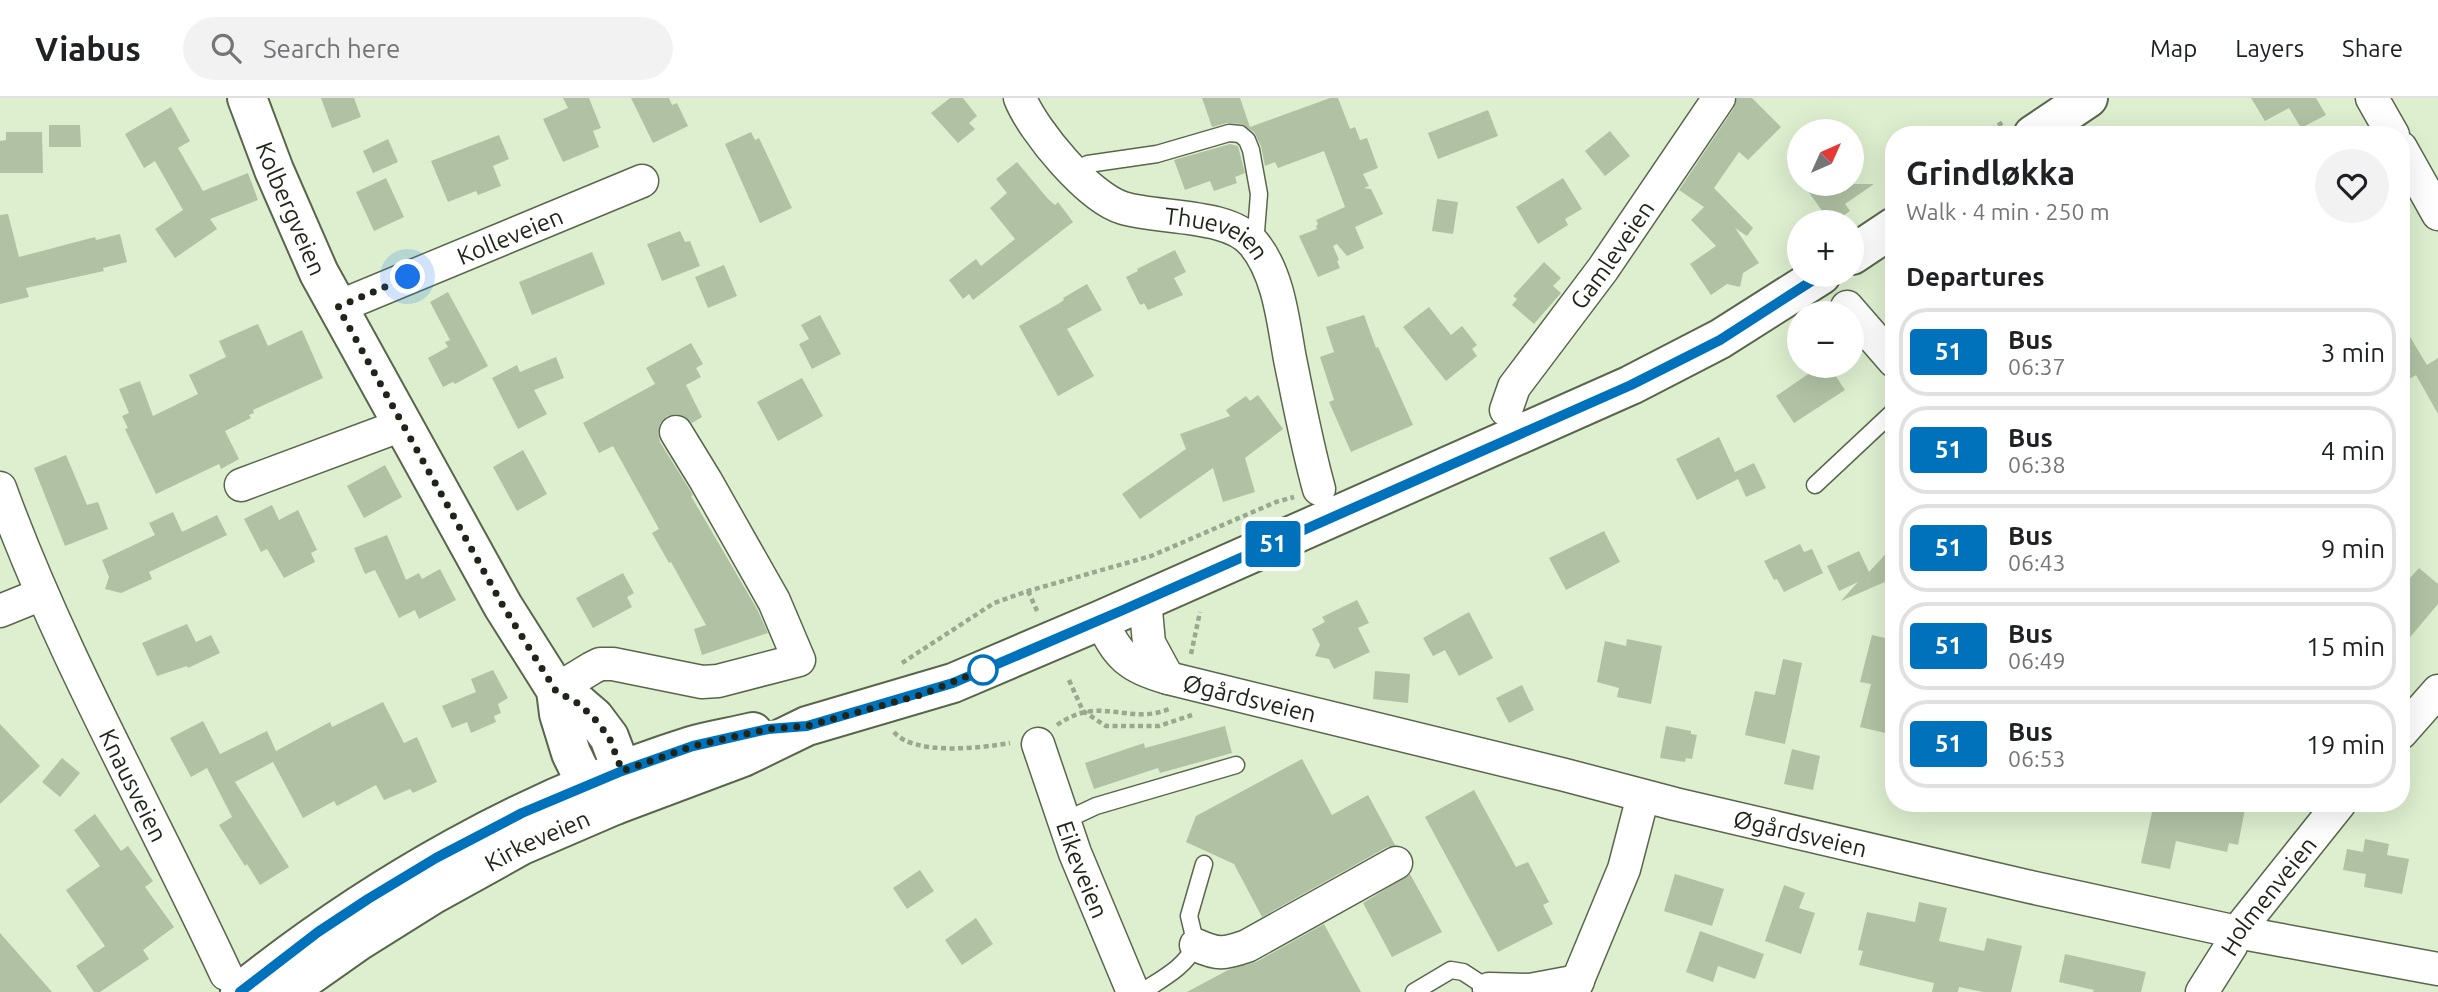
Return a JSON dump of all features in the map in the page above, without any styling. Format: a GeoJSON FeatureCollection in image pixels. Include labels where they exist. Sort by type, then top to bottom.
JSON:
{"type":"FeatureCollection","features":[{"type":"Feature","properties":{"kind":"main road","name":"Kolbergveien"},"geometry":{"type":"LineString","coordinates":[[247,98],[294,219],[338,307],[503,606],[556,691],[579,704],[609,737],[608,788]]}},
{"type":"Feature","properties":{"kind":"main road"},"geometry":{"type":"LineString","coordinates":[[2046,126],[2088,98]]}},
{"type":"Feature","properties":{"kind":"main road"},"geometry":{"type":"LineString","coordinates":[[1864,247],[1885,233]]}},
{"type":"Feature","properties":{"kind":"main road","name":"Kirkeveien"},"geometry":{"type":"LineString","coordinates":[[286,992],[357,942],[522,845],[608,788],[693,746],[768,729],[807,726],[953,683],[1631,385],[1720,340],[1802,287]]}},
{"type":"Feature","properties":{"kind":"main road","name":"Kirkeveien"},"geometry":{"type":"LineString","coordinates":[[233,983],[436,858],[522,813],[608,788]]}},
{"type":"Feature","properties":{"kind":"street","name":"Thueveien"},"geometry":{"type":"LineString","coordinates":[[1020,98],[1040,133],[1100,197],[1120,208],[1137,212],[1207,220],[1240,232],[1255,244],[1267,265],[1278,299],[1319,489]]}},
{"type":"Feature","properties":{"kind":"street","name":"Gamleveien"},"geometry":{"type":"LineString","coordinates":[[1506,410],[1514,387],[1603,269],[1719,98]]}},
{"type":"Feature","properties":{"kind":"street"},"geometry":{"type":"LineString","coordinates":[[2372,98],[2388,126]]}},
{"type":"Feature","properties":{"kind":"street"},"geometry":{"type":"LineString","coordinates":[[2410,164],[2438,214]]}},
{"type":"Feature","properties":{"kind":"street","name":"Kolleveien"},"geometry":{"type":"LineString","coordinates":[[338,307],[642,181]]}},
{"type":"Feature","properties":{"kind":"street"},"geometry":{"type":"LineString","coordinates":[[1864,327],[1885,351]]}},
{"type":"Feature","properties":{"kind":"street"},"geometry":{"type":"LineString","coordinates":[[241,485],[402,425]]}},
{"type":"Feature","properties":{"kind":"street"},"geometry":{"type":"LineString","coordinates":[[556,691],[600,664],[702,682],[718,681],[799,660],[774,601],[676,432]]}},
{"type":"Feature","properties":{"kind":"street","name":"Knausveien"},"geometry":{"type":"LineString","coordinates":[[0,488],[42,594],[88,694],[233,983]]}},
{"type":"Feature","properties":{"kind":"street"},"geometry":{"type":"LineString","coordinates":[[0,611],[42,594]]}},
{"type":"Feature","properties":{"kind":"street","name":"Øgårdsveien"},"geometry":{"type":"LineString","coordinates":[[1145,600],[1149,643],[1179,670]]}},
{"type":"Feature","properties":{"kind":"street","name":"Øgårdsveien"},"geometry":{"type":"LineString","coordinates":[[1101,620],[1121,655],[1135,666],[1179,670],[1643,796],[2026,886],[2237,932],[2438,969]]}},
{"type":"Feature","properties":{"kind":"street"},"geometry":{"type":"LineString","coordinates":[[2410,717],[2421,698]]}},
{"type":"Feature","properties":{"kind":"street","name":"Eikeveien"},"geometry":{"type":"LineString","coordinates":[[1038,744],[1064,821],[1133,992]]}},
{"type":"Feature","properties":{"kind":"street"},"geometry":{"type":"LineString","coordinates":[[1488,990],[1575,986],[1624,869],[1643,796]]}},
{"type":"Feature","properties":{"kind":"street","name":"Holmenveien"},"geometry":{"type":"LineString","coordinates":[[2202,992],[2237,932],[2333,812]]}},
{"type":"Feature","properties":{"kind":"street"},"geometry":{"type":"LineString","coordinates":[[1196,944],[1215,953],[1247,946],[1396,863]]}},
{"type":"Feature","properties":{"kind":"lane"},"geometry":{"type":"LineString","coordinates":[[1073,170],[1088,164],[1157,154],[1229,133],[1240,134],[1247,140],[1251,150],[1259,194],[1255,244]]}},
{"type":"Feature","properties":{"kind":"lane"},"geometry":{"type":"LineString","coordinates":[[1815,485],[1885,419]]}},
{"type":"Feature","properties":{"kind":"lane"},"geometry":{"type":"LineString","coordinates":[[1064,821],[1096,806],[1236,765]]}},
{"type":"Feature","properties":{"kind":"lane"},"geometry":{"type":"LineString","coordinates":[[1142,992],[1178,968],[1189,958],[1196,944],[1189,916],[1204,864]]}},
{"type":"Feature","properties":{"kind":"lane"},"geometry":{"type":"LineString","coordinates":[[1414,992],[1451,970],[1463,972],[1488,990]]}},
{"type":"Feature","properties":{"kind":"path"},"geometry":{"type":"LineString","coordinates":[[900,664],[994,603],[1151,556],[1276,502],[1319,489]]}},
{"type":"Feature","properties":{"kind":"path"},"geometry":{"type":"LineString","coordinates":[[1028,591],[1038,614]]}},
{"type":"Feature","properties":{"kind":"path"},"geometry":{"type":"LineString","coordinates":[[1179,670],[1202,604]]}},
{"type":"Feature","properties":{"kind":"path"},"geometry":{"type":"LineString","coordinates":[[1069,680],[1083,711]]}},
{"type":"Feature","properties":{"kind":"building"},"geometry":{"type":"Polygon","coordinates":[[[321,98],[354,98],[361,117],[332,128],[321,98]]]}},
{"type":"Feature","properties":{"kind":"building"},"geometry":{"type":"Polygon","coordinates":[[[563,98],[589,98],[601,128],[593,131],[599,147],[563,162],[543,119],[568,108],[563,98]]]}},
{"type":"Feature","properties":{"kind":"building"},"geometry":{"type":"Polygon","coordinates":[[[631,98],[669,98],[672,105],[677,103],[688,126],[653,143],[631,98]]]}},
{"type":"Feature","properties":{"kind":"building"},"geometry":{"type":"Polygon","coordinates":[[[950,98],[963,98],[977,116],[969,123],[975,129],[958,143],[931,113],[950,98]]]}},
{"type":"Feature","properties":{"kind":"building"},"geometry":{"type":"Polygon","coordinates":[[[1202,98],[1240,98],[1250,127],[1330,98],[1338,98],[1350,129],[1355,127],[1360,140],[1367,138],[1378,168],[1363,174],[1369,186],[1364,188],[1371,189],[1383,214],[1355,227],[1364,248],[1347,256],[1337,244],[1333,246],[1340,268],[1318,277],[1299,236],[1317,229],[1316,220],[1345,207],[1324,151],[1278,168],[1275,162],[1265,166],[1261,146],[1254,132],[1241,124],[1227,123],[1212,127],[1202,98]]]}},
{"type":"Feature","properties":{"kind":"building"},"geometry":{"type":"Polygon","coordinates":[[[1737,98],[1752,98],[1781,127],[1748,160],[1739,152],[1714,188],[1753,228],[1747,236],[1735,228],[1759,263],[1743,273],[1740,287],[1727,284],[1711,295],[1690,264],[1716,246],[1691,220],[1704,207],[1679,190],[1734,108],[1737,98]]]}},
{"type":"Feature","properties":{"kind":"building"},"geometry":{"type":"Polygon","coordinates":[[[2251,98],[2316,98],[2326,115],[2300,126],[2289,108],[2265,121],[2251,98]]]}},
{"type":"Feature","properties":{"kind":"building"},"geometry":{"type":"Polygon","coordinates":[[[171,107],[190,141],[178,148],[203,191],[248,173],[258,200],[210,219],[217,229],[175,258],[155,229],[183,210],[155,161],[144,168],[125,134],[171,107]]]}},
{"type":"Feature","properties":{"kind":"building"},"geometry":{"type":"Polygon","coordinates":[[[1488,110],[1498,136],[1438,159],[1428,133],[1488,110]]]}},
{"type":"Feature","properties":{"kind":"building"},"geometry":{"type":"Polygon","coordinates":[[[49,125],[80,125],[81,147],[49,147],[49,125]]]}},
{"type":"Feature","properties":{"kind":"building"},"geometry":{"type":"Polygon","coordinates":[[[1610,131],[1630,156],[1605,176],[1585,151],[1610,131]]]}},
{"type":"Feature","properties":{"kind":"building"},"geometry":{"type":"Polygon","coordinates":[[[6,132],[42,132],[43,173],[0,173],[0,141],[6,140],[6,132]]]}},
{"type":"Feature","properties":{"kind":"building"},"geometry":{"type":"Polygon","coordinates":[[[751,132],[755,140],[759,138],[792,208],[760,223],[725,144],[751,132]]]}},
{"type":"Feature","properties":{"kind":"building"},"geometry":{"type":"Polygon","coordinates":[[[499,135],[509,159],[493,166],[501,186],[478,195],[476,191],[448,202],[431,161],[499,135]]]}},
{"type":"Feature","properties":{"kind":"building"},"geometry":{"type":"Polygon","coordinates":[[[388,139],[398,162],[373,173],[363,151],[388,139]]]}},
{"type":"Feature","properties":{"kind":"building"},"geometry":{"type":"Polygon","coordinates":[[[1230,144],[1238,146],[1245,173],[1235,177],[1237,183],[1214,191],[1210,181],[1185,190],[1174,160],[1230,144]]]}},
{"type":"Feature","properties":{"kind":"building"},"geometry":{"type":"Polygon","coordinates":[[[1017,162],[1048,199],[1055,205],[1058,202],[1073,222],[973,300],[969,294],[963,299],[949,280],[976,259],[981,266],[1015,239],[990,208],[1007,193],[996,179],[1017,162]]]}},
{"type":"Feature","properties":{"kind":"building"},"geometry":{"type":"Polygon","coordinates":[[[386,178],[404,217],[374,231],[356,192],[386,178]]]}},
{"type":"Feature","properties":{"kind":"building"},"geometry":{"type":"Polygon","coordinates":[[[1563,178],[1582,209],[1565,219],[1568,225],[1538,244],[1516,207],[1563,178]]]}},
{"type":"Feature","properties":{"kind":"building"},"geometry":{"type":"Polygon","coordinates":[[[1864,184],[1874,184],[1864,191],[1864,184]]]}},
{"type":"Feature","properties":{"kind":"building"},"geometry":{"type":"Polygon","coordinates":[[[1812,196],[1857,196],[1845,204],[1849,210],[1821,210],[1812,196]]]}},
{"type":"Feature","properties":{"kind":"building"},"geometry":{"type":"Polygon","coordinates":[[[1437,199],[1458,202],[1453,234],[1432,231],[1437,199]]]}},
{"type":"Feature","properties":{"kind":"building"},"geometry":{"type":"Polygon","coordinates":[[[8,214],[19,257],[95,237],[96,240],[120,234],[127,262],[103,268],[104,271],[26,288],[29,297],[0,304],[0,215],[8,214]]]}},
{"type":"Feature","properties":{"kind":"building"},"geometry":{"type":"Polygon","coordinates":[[[680,231],[685,242],[690,241],[700,266],[662,281],[647,244],[680,231]]]}},
{"type":"Feature","properties":{"kind":"building"},"geometry":{"type":"Polygon","coordinates":[[[1175,250],[1186,272],[1174,278],[1183,295],[1148,310],[1144,303],[1139,303],[1126,277],[1175,250]]]}},
{"type":"Feature","properties":{"kind":"building"},"geometry":{"type":"Polygon","coordinates":[[[592,252],[605,284],[532,315],[519,282],[592,252]]]}},
{"type":"Feature","properties":{"kind":"building"},"geometry":{"type":"Polygon","coordinates":[[[1544,262],[1561,278],[1553,286],[1561,293],[1534,324],[1512,305],[1517,299],[1513,296],[1544,262]]]}},
{"type":"Feature","properties":{"kind":"building"},"geometry":{"type":"Polygon","coordinates":[[[724,265],[737,296],[708,308],[695,277],[724,265]]]}},
{"type":"Feature","properties":{"kind":"building"},"geometry":{"type":"Polygon","coordinates":[[[1087,284],[1102,310],[1067,329],[1094,376],[1058,396],[1019,326],[1087,284]]]}},
{"type":"Feature","properties":{"kind":"building"},"geometry":{"type":"Polygon","coordinates":[[[448,292],[488,366],[455,384],[453,382],[443,387],[428,358],[448,347],[445,342],[450,340],[430,302],[448,292]]]}},
{"type":"Feature","properties":{"kind":"building"},"geometry":{"type":"Polygon","coordinates":[[[1429,307],[1451,335],[1462,326],[1477,345],[1472,349],[1477,356],[1446,381],[1403,327],[1429,307]]]}},
{"type":"Feature","properties":{"kind":"building"},"geometry":{"type":"Polygon","coordinates":[[[820,315],[841,354],[812,369],[799,344],[809,339],[801,325],[820,315]]]}},
{"type":"Feature","properties":{"kind":"building"},"geometry":{"type":"Polygon","coordinates":[[[1364,315],[1376,348],[1378,347],[1413,425],[1351,452],[1329,402],[1334,400],[1320,357],[1334,352],[1326,327],[1364,315]]]}},
{"type":"Feature","properties":{"kind":"building"},"geometry":{"type":"Polygon","coordinates":[[[258,324],[268,346],[302,330],[323,378],[253,410],[254,413],[249,415],[251,418],[225,431],[239,459],[221,469],[219,464],[156,494],[125,429],[128,428],[122,416],[129,413],[119,389],[140,381],[153,416],[198,394],[189,375],[226,357],[219,341],[258,324]]]}},
{"type":"Feature","properties":{"kind":"building"},"geometry":{"type":"Polygon","coordinates":[[[2410,337],[2427,365],[2438,358],[2438,414],[2416,375],[2410,379],[2410,337]]]}},
{"type":"Feature","properties":{"kind":"building"},"geometry":{"type":"Polygon","coordinates":[[[691,343],[703,364],[696,368],[701,377],[686,385],[702,417],[692,423],[684,416],[667,416],[660,424],[660,442],[693,495],[691,496],[757,609],[768,633],[702,655],[694,629],[706,625],[652,533],[659,529],[613,446],[599,453],[583,423],[655,384],[646,368],[691,343]]]}},
{"type":"Feature","properties":{"kind":"building"},"geometry":{"type":"Polygon","coordinates":[[[556,357],[564,378],[534,390],[547,414],[518,429],[492,378],[517,365],[520,372],[556,357]]]}},
{"type":"Feature","properties":{"kind":"building"},"geometry":{"type":"Polygon","coordinates":[[[802,378],[823,416],[778,441],[757,402],[802,378]]]}},
{"type":"Feature","properties":{"kind":"building"},"geometry":{"type":"Polygon","coordinates":[[[1802,378],[1837,378],[1845,390],[1794,423],[1776,396],[1802,378]]]}},
{"type":"Feature","properties":{"kind":"building"},"geometry":{"type":"Polygon","coordinates":[[[1258,395],[1283,429],[1245,458],[1255,492],[1223,502],[1213,468],[1140,519],[1122,494],[1186,449],[1180,434],[1230,416],[1226,410],[1246,396],[1250,401],[1258,395]]]}},
{"type":"Feature","properties":{"kind":"building"},"geometry":{"type":"Polygon","coordinates":[[[1719,437],[1735,472],[1754,463],[1766,488],[1746,497],[1738,479],[1697,500],[1676,459],[1719,437]]]}},
{"type":"Feature","properties":{"kind":"building"},"geometry":{"type":"Polygon","coordinates":[[[523,450],[547,494],[517,511],[493,467],[523,450]]]}},
{"type":"Feature","properties":{"kind":"building"},"geometry":{"type":"Polygon","coordinates":[[[66,455],[87,505],[98,502],[108,529],[65,546],[34,468],[66,455]]]}},
{"type":"Feature","properties":{"kind":"building"},"geometry":{"type":"Polygon","coordinates":[[[385,465],[402,497],[364,518],[347,486],[385,465]]]}},
{"type":"Feature","properties":{"kind":"building"},"geometry":{"type":"Polygon","coordinates":[[[272,505],[279,520],[298,510],[317,550],[311,553],[315,562],[284,578],[267,549],[261,552],[244,519],[272,505]]]}},
{"type":"Feature","properties":{"kind":"building"},"geometry":{"type":"Polygon","coordinates":[[[173,512],[182,532],[217,515],[227,535],[149,572],[152,579],[121,593],[105,589],[109,577],[102,560],[155,535],[149,523],[173,512]]]}},
{"type":"Feature","properties":{"kind":"building"},"geometry":{"type":"Polygon","coordinates":[[[1604,531],[1620,562],[1566,590],[1549,558],[1604,531]]]}},
{"type":"Feature","properties":{"kind":"building"},"geometry":{"type":"Polygon","coordinates":[[[387,535],[406,580],[419,573],[422,579],[440,569],[456,600],[419,619],[415,610],[399,618],[375,570],[365,574],[354,548],[387,535]]]}},
{"type":"Feature","properties":{"kind":"building"},"geometry":{"type":"Polygon","coordinates":[[[1800,544],[1804,552],[1812,549],[1823,573],[1784,592],[1764,561],[1800,544]]]}},
{"type":"Feature","properties":{"kind":"building"},"geometry":{"type":"Polygon","coordinates":[[[1859,551],[1869,572],[1885,555],[1885,582],[1841,601],[1858,582],[1839,591],[1827,566],[1859,551]]]}},
{"type":"Feature","properties":{"kind":"building"},"geometry":{"type":"Polygon","coordinates":[[[2419,568],[2438,584],[2438,604],[2410,637],[2410,578],[2419,568]]]}},
{"type":"Feature","properties":{"kind":"building"},"geometry":{"type":"Polygon","coordinates":[[[623,573],[634,593],[627,597],[632,607],[593,628],[576,598],[623,573]]]}},
{"type":"Feature","properties":{"kind":"building"},"geometry":{"type":"Polygon","coordinates":[[[1357,600],[1369,623],[1358,628],[1370,652],[1334,669],[1329,659],[1315,656],[1320,645],[1312,629],[1325,622],[1322,617],[1357,600]]]}},
{"type":"Feature","properties":{"kind":"building"},"geometry":{"type":"Polygon","coordinates":[[[1469,612],[1493,658],[1459,676],[1445,650],[1433,656],[1423,638],[1469,612]]]}},
{"type":"Feature","properties":{"kind":"building"},"geometry":{"type":"Polygon","coordinates":[[[187,624],[196,642],[211,635],[220,653],[188,668],[187,666],[157,676],[142,643],[187,624]]]}},
{"type":"Feature","properties":{"kind":"building"},"geometry":{"type":"Polygon","coordinates":[[[1872,635],[1885,638],[1885,733],[1860,727],[1871,684],[1860,682],[1872,635]]]}},
{"type":"Feature","properties":{"kind":"building"},"geometry":{"type":"Polygon","coordinates":[[[1627,639],[1662,646],[1651,704],[1617,697],[1619,688],[1597,682],[1605,641],[1626,646],[1627,639]]]}},
{"type":"Feature","properties":{"kind":"building"},"geometry":{"type":"Polygon","coordinates":[[[1783,659],[1802,663],[1785,744],[1745,735],[1755,691],[1775,695],[1783,659]]]}},
{"type":"Feature","properties":{"kind":"building"},"geometry":{"type":"Polygon","coordinates":[[[493,670],[508,698],[498,704],[501,713],[494,716],[496,722],[471,733],[467,722],[452,728],[442,706],[476,692],[471,679],[493,670]]]}},
{"type":"Feature","properties":{"kind":"building"},"geometry":{"type":"Polygon","coordinates":[[[1375,671],[1410,674],[1408,703],[1373,699],[1375,671]]]}},
{"type":"Feature","properties":{"kind":"building"},"geometry":{"type":"Polygon","coordinates":[[[1522,685],[1534,710],[1509,723],[1496,698],[1522,685]]]}},
{"type":"Feature","properties":{"kind":"building"},"geometry":{"type":"Polygon","coordinates":[[[383,702],[404,743],[417,737],[437,782],[413,793],[410,789],[384,800],[376,785],[337,806],[334,801],[303,818],[273,762],[235,782],[289,867],[260,885],[219,825],[232,817],[207,768],[191,777],[170,738],[203,721],[220,754],[267,731],[276,751],[330,722],[332,727],[383,702]]]}},
{"type":"Feature","properties":{"kind":"building"},"geometry":{"type":"Polygon","coordinates":[[[0,724],[40,766],[0,804],[0,724]]]}},
{"type":"Feature","properties":{"kind":"building"},"geometry":{"type":"Polygon","coordinates":[[[1225,726],[1232,753],[1160,773],[1158,768],[1094,789],[1085,763],[1144,743],[1145,748],[1225,726]]]}},
{"type":"Feature","properties":{"kind":"building"},"geometry":{"type":"Polygon","coordinates":[[[1666,726],[1691,731],[1691,734],[1697,735],[1692,759],[1686,758],[1685,762],[1660,758],[1666,726]]]}},
{"type":"Feature","properties":{"kind":"building"},"geometry":{"type":"Polygon","coordinates":[[[1792,749],[1820,756],[1813,790],[1784,784],[1792,749]]]}},
{"type":"Feature","properties":{"kind":"building"},"geometry":{"type":"Polygon","coordinates":[[[62,758],[80,773],[60,797],[42,782],[62,758]]]}},
{"type":"Feature","properties":{"kind":"building"},"geometry":{"type":"Polygon","coordinates":[[[1302,759],[1332,815],[1368,795],[1395,845],[1262,917],[1234,864],[1186,842],[1196,816],[1302,759]]]}},
{"type":"Feature","properties":{"kind":"building"},"geometry":{"type":"Polygon","coordinates":[[[1474,790],[1516,867],[1528,862],[1549,902],[1543,905],[1553,924],[1498,952],[1425,817],[1474,790]]]}},
{"type":"Feature","properties":{"kind":"building"},"geometry":{"type":"Polygon","coordinates":[[[2152,812],[2244,812],[2238,845],[2229,843],[2227,852],[2176,841],[2170,869],[2141,863],[2152,812]]]}},
{"type":"Feature","properties":{"kind":"building"},"geometry":{"type":"Polygon","coordinates":[[[95,814],[121,851],[128,846],[153,881],[145,887],[174,927],[143,950],[149,959],[100,992],[94,992],[76,966],[105,946],[66,890],[100,866],[74,830],[95,814]]]}},
{"type":"Feature","properties":{"kind":"building"},"geometry":{"type":"Polygon","coordinates":[[[2365,839],[2389,844],[2387,855],[2409,859],[2402,894],[2364,887],[2366,874],[2343,870],[2347,849],[2363,852],[2365,839]]]}},
{"type":"Feature","properties":{"kind":"building"},"geometry":{"type":"Polygon","coordinates":[[[920,870],[934,891],[907,909],[893,888],[920,870]]]}},
{"type":"Feature","properties":{"kind":"building"},"geometry":{"type":"Polygon","coordinates":[[[1410,874],[1442,932],[1392,957],[1363,903],[1410,874]]]}},
{"type":"Feature","properties":{"kind":"building"},"geometry":{"type":"Polygon","coordinates":[[[1675,874],[1724,889],[1712,926],[1664,911],[1675,874]]]}},
{"type":"Feature","properties":{"kind":"building"},"geometry":{"type":"Polygon","coordinates":[[[1784,885],[1805,893],[1799,908],[1815,913],[1801,954],[1765,941],[1784,885]]]}},
{"type":"Feature","properties":{"kind":"building"},"geometry":{"type":"Polygon","coordinates":[[[1919,902],[1947,908],[1939,941],[1984,951],[1987,938],[2022,946],[2011,992],[1983,992],[1959,987],[1958,992],[1932,992],[1934,983],[1859,965],[1863,951],[1858,950],[1867,912],[1915,922],[1919,902]]]}},
{"type":"Feature","properties":{"kind":"building"},"geometry":{"type":"Polygon","coordinates":[[[976,918],[993,944],[962,965],[945,940],[976,918]]]}},
{"type":"Feature","properties":{"kind":"building"},"geometry":{"type":"Polygon","coordinates":[[[1324,924],[1361,992],[1187,992],[1228,970],[1256,962],[1324,924]]]}},
{"type":"Feature","properties":{"kind":"building"},"geometry":{"type":"Polygon","coordinates":[[[1700,931],[1764,954],[1755,979],[1718,966],[1713,982],[1686,972],[1700,931]]]}},
{"type":"Feature","properties":{"kind":"building"},"geometry":{"type":"Polygon","coordinates":[[[0,933],[52,992],[0,992],[0,933]]]}},
{"type":"Feature","properties":{"kind":"building"},"geometry":{"type":"Polygon","coordinates":[[[2065,954],[2146,972],[2141,992],[2093,992],[2094,990],[2059,982],[2065,954]]]}},
{"type":"Feature","properties":{"kind":"bus line","name":"51"},"geometry":{"type":"LineString","coordinates":[[240,992],[318,932],[368,899],[436,858],[522,813],[622,771],[693,746],[768,729],[807,726],[920,695],[953,683],[1631,385],[1720,340],[1802,287]]}},
{"type":"Feature","properties":{"kind":"route"},"geometry":{"type":"LineString","coordinates":[[408,277],[338,307],[503,606],[556,691],[579,704],[609,737],[622,771],[693,746],[768,729],[807,726],[920,695],[983,670]]}}]}
